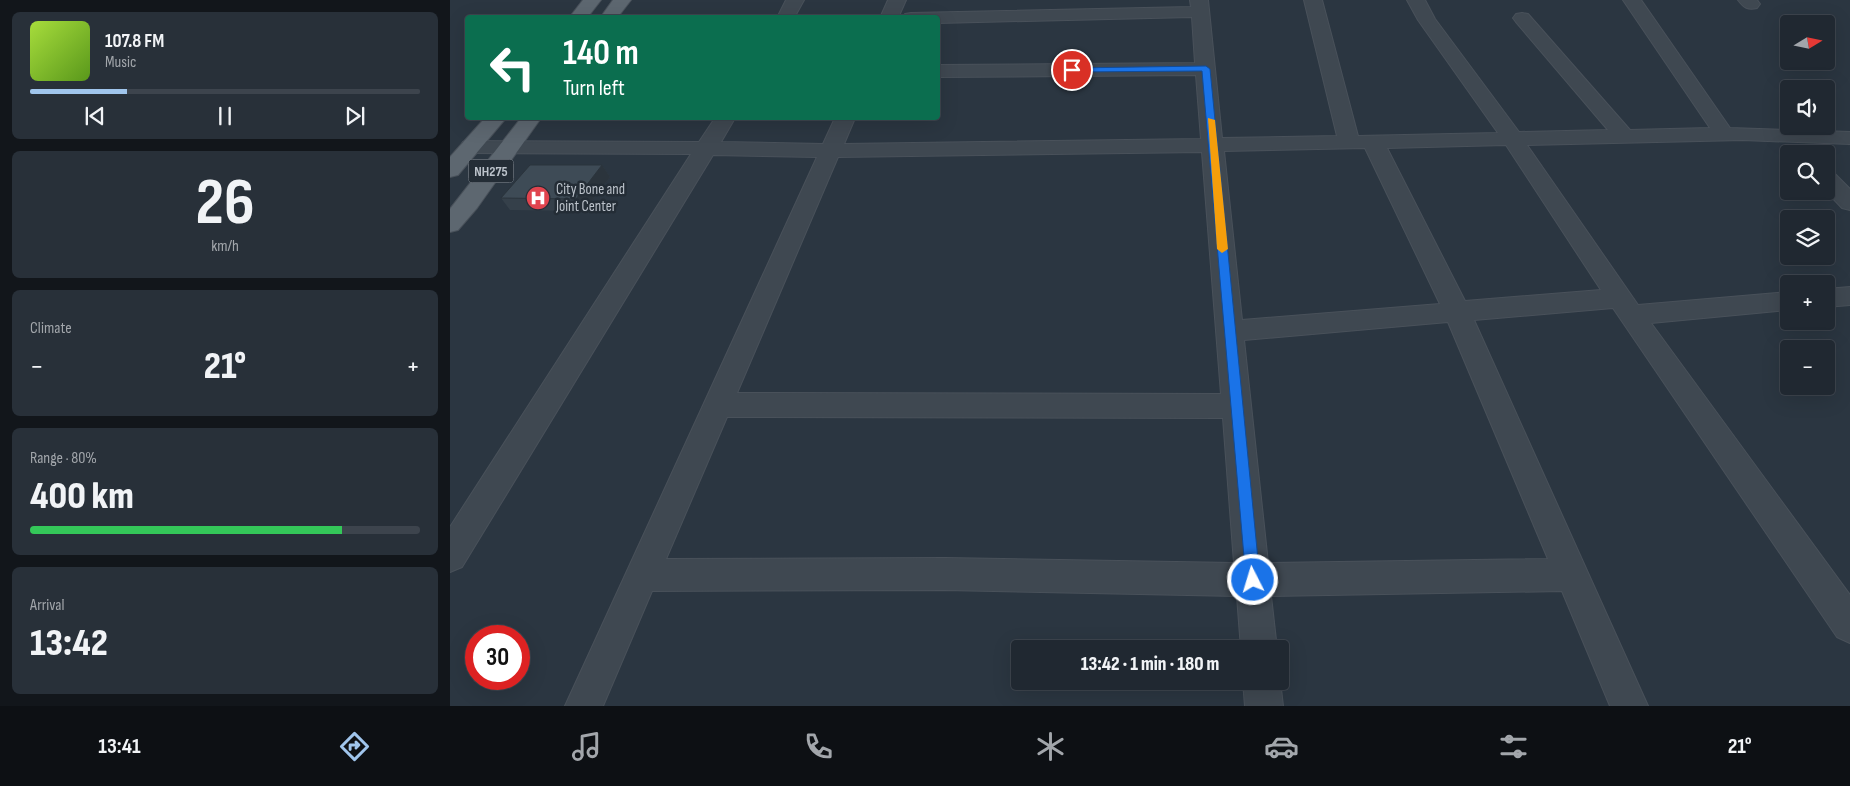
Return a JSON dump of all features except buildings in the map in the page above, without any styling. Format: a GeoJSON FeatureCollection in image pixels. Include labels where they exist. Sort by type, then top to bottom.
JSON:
{"type":"FeatureCollection","features":[{"type":"Feature","properties":{"kind":"main road"},"geometry":{"type":"LineString","coordinates":[[580,15],[592,0]]}},
{"type":"Feature","properties":{"kind":"main road"},"geometry":{"type":"LineString","coordinates":[[610,15],[622,0]]}},
{"type":"Feature","properties":{"kind":"main road"},"geometry":{"type":"LineString","coordinates":[[450,170],[494,120]]}},
{"type":"Feature","properties":{"kind":"main road","name":"NH275"},"geometry":{"type":"LineString","coordinates":[[450,224],[470,203],[529,120]]}},
{"type":"Feature","properties":{"kind":"street"},"geometry":{"type":"LineString","coordinates":[[787,15],[795,0]]}},
{"type":"Feature","properties":{"kind":"street"},"geometry":{"type":"LineString","coordinates":[[890,15],[897,0]]}},
{"type":"Feature","properties":{"kind":"street"},"geometry":{"type":"LineString","coordinates":[[1313,0],[1361,142],[1457,312],[1629,706]]}},
{"type":"Feature","properties":{"kind":"street"},"geometry":{"type":"LineString","coordinates":[[1416,0],[1427,20],[1512,138],[1625,307],[1847,618]]}},
{"type":"Feature","properties":{"kind":"street"},"geometry":{"type":"LineString","coordinates":[[1632,0],[1724,134]]}},
{"type":"Feature","properties":{"kind":"street"},"geometry":{"type":"LineString","coordinates":[[940,17],[1200,6],[1258,640]]}},
{"type":"Feature","properties":{"kind":"street"},"geometry":{"type":"LineString","coordinates":[[1522,18],[1624,136]]}},
{"type":"Feature","properties":{"kind":"street"},"geometry":{"type":"LineString","coordinates":[[940,72],[1206,69]]}},
{"type":"Feature","properties":{"kind":"street"},"geometry":{"type":"LineString","coordinates":[[450,556],[724,120]]}},
{"type":"Feature","properties":{"kind":"street"},"geometry":{"type":"LineString","coordinates":[[584,706],[844,120]]}},
{"type":"Feature","properties":{"kind":"street"},"geometry":{"type":"LineString","coordinates":[[470,147],[706,148],[830,151],[1724,134],[1780,135]]}},
{"type":"Feature","properties":{"kind":"street"},"geometry":{"type":"LineString","coordinates":[[1785,135],[1850,138]]}},
{"type":"Feature","properties":{"kind":"street"},"geometry":{"type":"LineString","coordinates":[[1785,135],[1794,145]]}},
{"type":"Feature","properties":{"kind":"street"},"geometry":{"type":"LineString","coordinates":[[1835,187],[1850,203]]}},
{"type":"Feature","properties":{"kind":"street"},"geometry":{"type":"LineString","coordinates":[[1835,297],[1850,296]]}},
{"type":"Feature","properties":{"kind":"street"},"geometry":{"type":"LineString","coordinates":[[1230,331],[1457,312],[1780,301]]}},
{"type":"Feature","properties":{"kind":"street"},"geometry":{"type":"LineString","coordinates":[[718,405],[1237,406]]}},
{"type":"Feature","properties":{"kind":"street"},"geometry":{"type":"LineString","coordinates":[[642,575],[945,574],[1253,580],[1572,575]]}},
{"type":"Feature","properties":{"kind":"street"},"geometry":{"type":"LineString","coordinates":[[1263,690],[1264,706]]}},
{"type":"Feature","properties":{"kind":"slow traffic"},"geometry":{"type":"LineString","coordinates":[[1211,120],[1222,249]]}},
{"type":"Feature","properties":{"kind":"place","name":"City Bone and Joint Center"},"geometry":{"type":"Point","coordinates":[538,198]}},
{"type":"Feature","properties":{"kind":"route"},"geometry":{"type":"LineString","coordinates":[[1072,70],[1206,69],[1253,580]]}}]}
